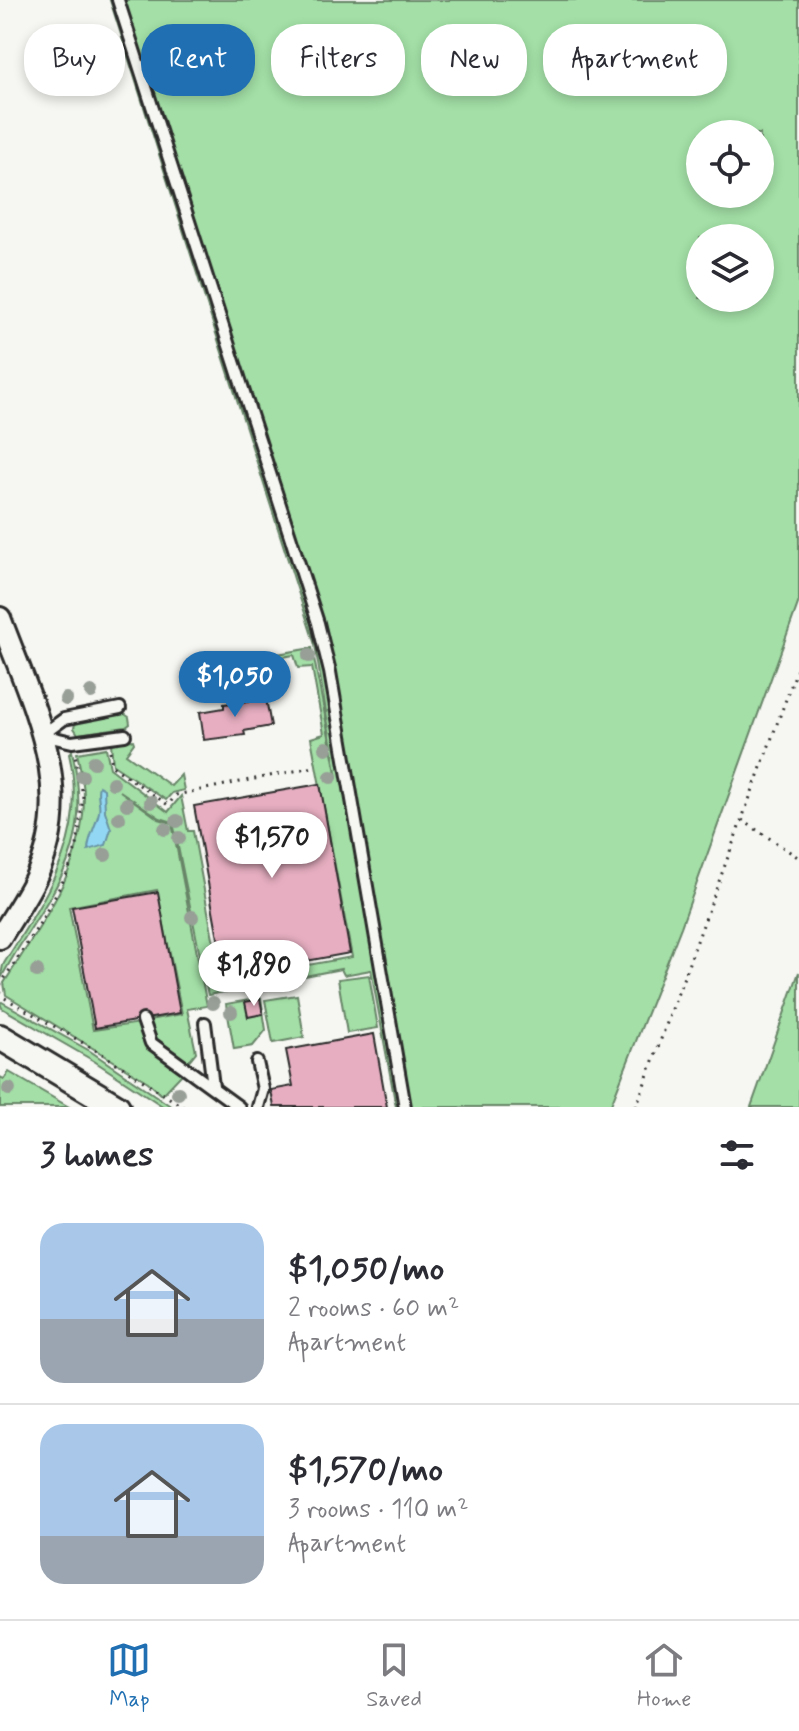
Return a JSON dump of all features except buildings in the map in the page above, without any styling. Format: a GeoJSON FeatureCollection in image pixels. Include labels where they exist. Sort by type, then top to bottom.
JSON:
{"type":"FeatureCollection","features":[{"type":"Feature","properties":{"kind":"street"},"geometry":{"type":"LineString","coordinates":[[0,618],[42,735],[54,785],[51,828],[35,879],[0,938]]}},
{"type":"Feature","properties":{"kind":"street"},"geometry":{"type":"LineString","coordinates":[[0,1037],[117,1107]]}},
{"type":"Feature","properties":{"kind":"lane"},"geometry":{"type":"LineString","coordinates":[[118,0],[324,647],[405,1107]]}},
{"type":"Feature","properties":{"kind":"lane"},"geometry":{"type":"LineString","coordinates":[[42,735],[64,719],[120,708]]}},
{"type":"Feature","properties":{"kind":"lane"},"geometry":{"type":"LineString","coordinates":[[42,735],[72,742],[125,735]]}},
{"type":"Feature","properties":{"kind":"lane"},"geometry":{"type":"LineString","coordinates":[[143,1020],[151,1043],[239,1107]]}},
{"type":"Feature","properties":{"kind":"lane"},"geometry":{"type":"LineString","coordinates":[[205,1023],[213,1086]]}},
{"type":"Feature","properties":{"kind":"lane"},"geometry":{"type":"LineString","coordinates":[[257,1062],[263,1089],[258,1107]]}},
{"type":"Feature","properties":{"kind":"path"},"geometry":{"type":"LineString","coordinates":[[636,1107],[799,664]]}},
{"type":"Feature","properties":{"kind":"path"},"geometry":{"type":"LineString","coordinates":[[109,744],[112,766],[168,805],[176,795],[314,767]]}},
{"type":"Feature","properties":{"kind":"path"},"geometry":{"type":"LineString","coordinates":[[0,985],[37,928],[68,872],[77,846],[83,795],[74,750]]}},
{"type":"Feature","properties":{"kind":"path"},"geometry":{"type":"LineString","coordinates":[[742,820],[799,858]]}},
{"type":"Feature","properties":{"kind":"path"},"geometry":{"type":"LineString","coordinates":[[0,992],[3,997],[91,1047],[183,1107]]}},
{"type":"Feature","properties":{"kind":"green space"},"geometry":{"type":"Polygon","coordinates":[[[110,0],[799,0],[799,601],[681,927],[610,1107],[396,1107],[371,970],[344,975],[341,969],[208,995],[173,822],[160,818],[120,791],[159,819],[172,823],[207,1006],[187,1009],[196,1052],[188,1062],[154,1040],[149,1020],[182,1014],[157,890],[69,907],[93,1030],[140,1023],[147,1045],[184,1072],[162,1095],[148,1082],[6,995],[4,983],[46,917],[77,847],[84,796],[77,753],[106,748],[110,768],[168,812],[181,796],[188,831],[193,831],[221,981],[352,957],[311,738],[324,734],[312,667],[298,668],[294,655],[249,663],[248,659],[312,648],[337,778],[315,645],[125,47],[125,24],[118,24],[110,0]]]}},
{"type":"Feature","properties":{"kind":"green space"},"geometry":{"type":"Polygon","coordinates":[[[123,713],[129,717],[130,724],[126,727],[78,734],[74,728],[82,721],[123,713]]]}},
{"type":"Feature","properties":{"kind":"green space"},"geometry":{"type":"Polygon","coordinates":[[[133,740],[126,754],[171,786],[181,775],[184,790],[172,793],[166,800],[113,765],[111,743],[133,740]]]}},
{"type":"Feature","properties":{"kind":"green space"},"geometry":{"type":"Polygon","coordinates":[[[72,751],[78,788],[78,820],[72,848],[50,898],[0,980],[3,965],[48,891],[68,840],[73,813],[74,784],[69,754],[72,751]]]}},
{"type":"Feature","properties":{"kind":"green space"},"geometry":{"type":"Polygon","coordinates":[[[799,972],[799,1107],[751,1107],[799,972]]]}},
{"type":"Feature","properties":{"kind":"green space"},"geometry":{"type":"Polygon","coordinates":[[[369,975],[378,1028],[347,1033],[338,979],[369,975]]]}},
{"type":"Feature","properties":{"kind":"green space"},"geometry":{"type":"Polygon","coordinates":[[[297,995],[304,1037],[273,1043],[265,1000],[297,995]]]}},
{"type":"Feature","properties":{"kind":"green space"},"geometry":{"type":"Polygon","coordinates":[[[261,998],[266,1030],[253,1046],[234,1049],[226,1004],[261,998]]]}},
{"type":"Feature","properties":{"kind":"green space"},"geometry":{"type":"Polygon","coordinates":[[[2,1002],[90,1051],[172,1107],[164,1107],[94,1061],[2,1008],[2,1002]]]}},
{"type":"Feature","properties":{"kind":"green space"},"geometry":{"type":"Polygon","coordinates":[[[9,1072],[69,1107],[0,1107],[0,1077],[4,1079],[9,1072]]]}},
{"type":"Feature","properties":{"kind":"water"},"geometry":{"type":"Polygon","coordinates":[[[99,786],[104,789],[105,811],[111,829],[106,845],[88,850],[99,812],[99,786]]]}}]}
